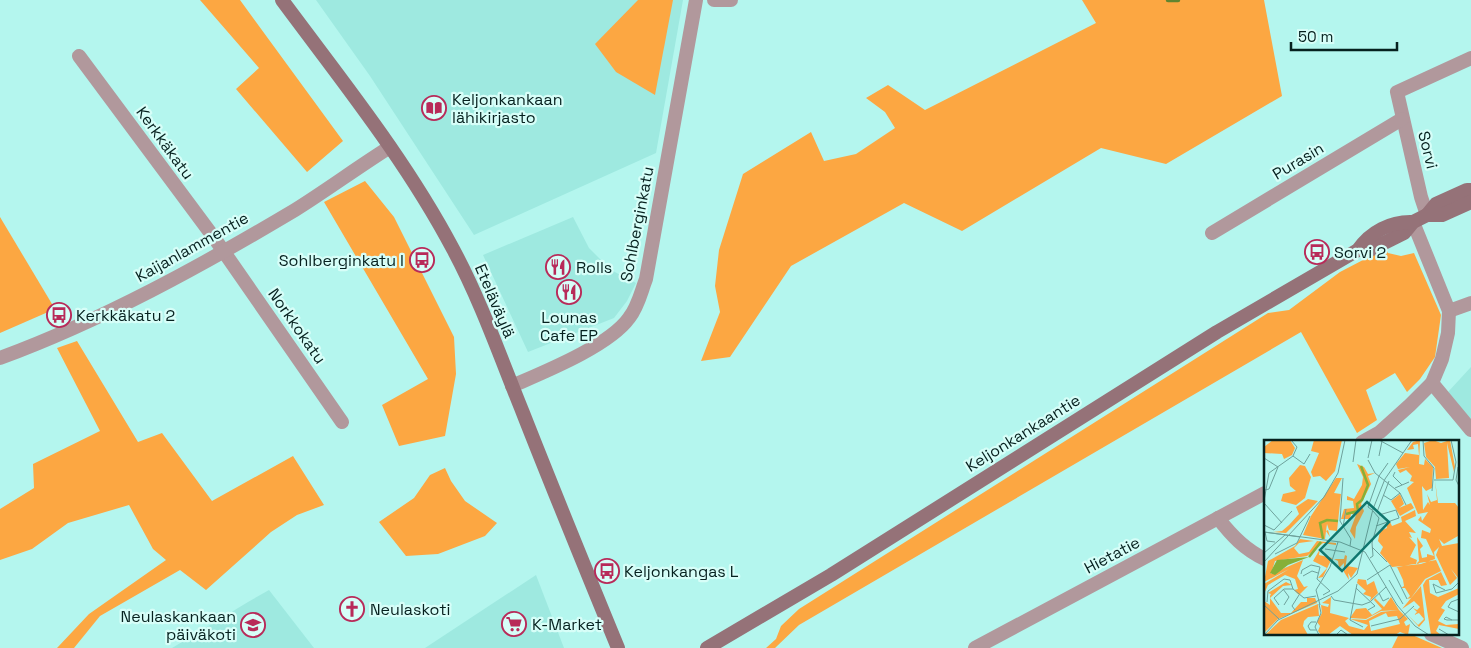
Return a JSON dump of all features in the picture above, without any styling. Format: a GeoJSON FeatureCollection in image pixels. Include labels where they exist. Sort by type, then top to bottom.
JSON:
{"type":"FeatureCollection","features":[{"type":"Feature","properties":{"kind":"main road","name":"Eteläväylä"},"geometry":{"type":"LineString","coordinates":[[282,0],[390,147],[454,249],[473,291],[618,648]]}},
{"type":"Feature","properties":{"kind":"main road","name":"Keljonkankaantie"},"geometry":{"type":"LineString","coordinates":[[707,648],[831,575],[1217,332],[1358,250],[1372,249],[1404,233],[1413,222],[1427,215],[1436,204],[1471,190]]}},
{"type":"Feature","properties":{"kind":"main road","name":"Keljonkankaantie"},"geometry":{"type":"LineString","coordinates":[[1427,215],[1442,215],[1471,202]]}},
{"type":"Feature","properties":{"kind":"street","name":"Sohlberginkatu"},"geometry":{"type":"LineString","coordinates":[[512,386],[549,370],[613,335],[629,318],[638,302],[646,279],[696,0]]}},
{"type":"Feature","properties":{"kind":"street"},"geometry":{"type":"LineString","coordinates":[[714,0],[731,0]]}},
{"type":"Feature","properties":{"kind":"street","name":"Kerkkäkatu"},"geometry":{"type":"LineString","coordinates":[[79,56],[223,251]]}},
{"type":"Feature","properties":{"kind":"street","name":"Sorvi"},"geometry":{"type":"LineString","coordinates":[[1427,215],[1402,119],[1397,92],[1471,58]]}},
{"type":"Feature","properties":{"kind":"street","name":"Purasin"},"geometry":{"type":"LineString","coordinates":[[1212,233],[1402,119]]}},
{"type":"Feature","properties":{"kind":"street","name":"Kaijanlammentie"},"geometry":{"type":"LineString","coordinates":[[0,358],[78,325],[223,251],[296,208],[390,147]]}},
{"type":"Feature","properties":{"kind":"street"},"geometry":{"type":"LineString","coordinates":[[1366,440],[1380,432],[1410,406],[1432,383],[1442,359],[1448,332],[1449,311],[1413,222]]}},
{"type":"Feature","properties":{"kind":"street","name":"Norkkokatu"},"geometry":{"type":"LineString","coordinates":[[223,251],[342,422]]}},
{"type":"Feature","properties":{"kind":"street"},"geometry":{"type":"LineString","coordinates":[[1449,311],[1471,303]]}},
{"type":"Feature","properties":{"kind":"street"},"geometry":{"type":"LineString","coordinates":[[1432,383],[1471,430]]}},
{"type":"Feature","properties":{"kind":"street","name":"Hietatie"},"geometry":{"type":"LineString","coordinates":[[976,648],[1264,494]]}},
{"type":"Feature","properties":{"kind":"street"},"geometry":{"type":"LineString","coordinates":[[1218,518],[1232,536],[1253,554],[1264,559]]}},
{"type":"Feature","properties":{"kind":"street"},"geometry":{"type":"LineString","coordinates":[[1435,636],[1462,648]]}},
{"type":"Feature","properties":{"kind":"shaded area"},"geometry":{"type":"Polygon","coordinates":[[[200,0],[240,0],[343,141],[307,172],[236,89],[259,68],[200,0]]]}},
{"type":"Feature","properties":{"kind":"shaded area"},"geometry":{"type":"Polygon","coordinates":[[[316,0],[683,0],[656,153],[474,235],[370,76],[316,0]]]}},
{"type":"Feature","properties":{"kind":"shaded area"},"geometry":{"type":"Polygon","coordinates":[[[638,0],[673,0],[655,95],[616,72],[595,44],[638,0]]]}},
{"type":"Feature","properties":{"kind":"shaded area"},"geometry":{"type":"Polygon","coordinates":[[[1082,0],[1264,0],[1282,96],[1166,164],[1101,148],[962,231],[904,203],[791,266],[730,357],[701,361],[720,312],[715,286],[719,250],[743,174],[811,132],[824,161],[856,154],[895,128],[885,112],[866,98],[888,85],[925,110],[1096,23],[1082,0]]]}},
{"type":"Feature","properties":{"kind":"shaded area"},"geometry":{"type":"Polygon","coordinates":[[[365,181],[394,217],[454,337],[456,374],[445,436],[399,446],[382,405],[428,379],[324,202],[365,181]]]}},
{"type":"Feature","properties":{"kind":"shaded area"},"geometry":{"type":"Polygon","coordinates":[[[0,217],[55,309],[0,333],[0,217]]]}},
{"type":"Feature","properties":{"kind":"shaded area"},"geometry":{"type":"Polygon","coordinates":[[[573,217],[589,248],[611,270],[636,283],[627,301],[614,318],[528,352],[483,255],[573,217]]]}},
{"type":"Feature","properties":{"kind":"shaded area"},"geometry":{"type":"Polygon","coordinates":[[[1386,248],[1388,253],[1401,256],[1414,253],[1441,315],[1435,357],[1420,379],[1407,392],[1395,373],[1366,390],[1377,420],[1357,433],[1301,332],[799,625],[775,648],[766,648],[776,639],[781,626],[799,609],[1268,313],[1289,310],[1340,272],[1386,248]]]}},
{"type":"Feature","properties":{"kind":"shaded area"},"geometry":{"type":"Polygon","coordinates":[[[77,341],[138,442],[162,433],[212,501],[293,456],[324,505],[297,515],[271,532],[206,590],[180,570],[100,616],[74,648],[57,648],[89,614],[166,560],[153,549],[129,505],[68,523],[32,549],[0,560],[0,509],[34,488],[33,464],[100,431],[57,348],[77,341]]]}},
{"type":"Feature","properties":{"kind":"shaded area"},"geometry":{"type":"Polygon","coordinates":[[[1471,367],[1471,420],[1448,392],[1471,367]]]}},
{"type":"Feature","properties":{"kind":"shaded area"},"geometry":{"type":"Polygon","coordinates":[[[445,468],[451,481],[465,501],[497,523],[485,536],[438,554],[406,556],[379,522],[414,498],[430,475],[445,468]]]}},
{"type":"Feature","properties":{"kind":"shaded area"},"geometry":{"type":"Polygon","coordinates":[[[536,575],[564,648],[425,648],[536,575]]]}},
{"type":"Feature","properties":{"kind":"shaded area","name":"Neulaskankaan päiväkoti"},"geometry":{"type":"Polygon","coordinates":[[[269,590],[314,648],[172,648],[248,602],[269,590]]]}},
{"type":"Feature","properties":{"kind":"shaded area"},"geometry":{"type":"Polygon","coordinates":[[[1398,636],[1415,636],[1442,648],[1392,648],[1398,636]]]}},
{"type":"Feature","properties":{"kind":"waterway"},"geometry":{"type":"LineString","coordinates":[[1168,0],[1178,0]]}},
{"type":"Feature","properties":{"kind":"place","name":"Keljonkankaan lähikirjasto"},"geometry":{"type":"Point","coordinates":[434,108]}},
{"type":"Feature","properties":{"kind":"place","name":"Sorvi 2"},"geometry":{"type":"Point","coordinates":[1317,252]}},
{"type":"Feature","properties":{"kind":"place","name":"Sohlberginkatu I"},"geometry":{"type":"Point","coordinates":[422,260]}},
{"type":"Feature","properties":{"kind":"place","name":"Rolls"},"geometry":{"type":"Point","coordinates":[558,267]}},
{"type":"Feature","properties":{"kind":"place","name":"Lounas Cafe EP"},"geometry":{"type":"Point","coordinates":[569,292]}},
{"type":"Feature","properties":{"kind":"place","name":"Kerkkäkatu 2"},"geometry":{"type":"Point","coordinates":[59,315]}},
{"type":"Feature","properties":{"kind":"place","name":"Keljonkangas L"},"geometry":{"type":"Point","coordinates":[607,571]}},
{"type":"Feature","properties":{"kind":"place","name":"Neulaskoti"},"geometry":{"type":"Point","coordinates":[352,609]}},
{"type":"Feature","properties":{"kind":"place","name":"K-Market"},"geometry":{"type":"Point","coordinates":[514,624]}},
{"type":"Feature","properties":{"kind":"place","name":"Neulaskankaan päiväkoti"},"geometry":{"type":"Point","coordinates":[253,625]}}]}
